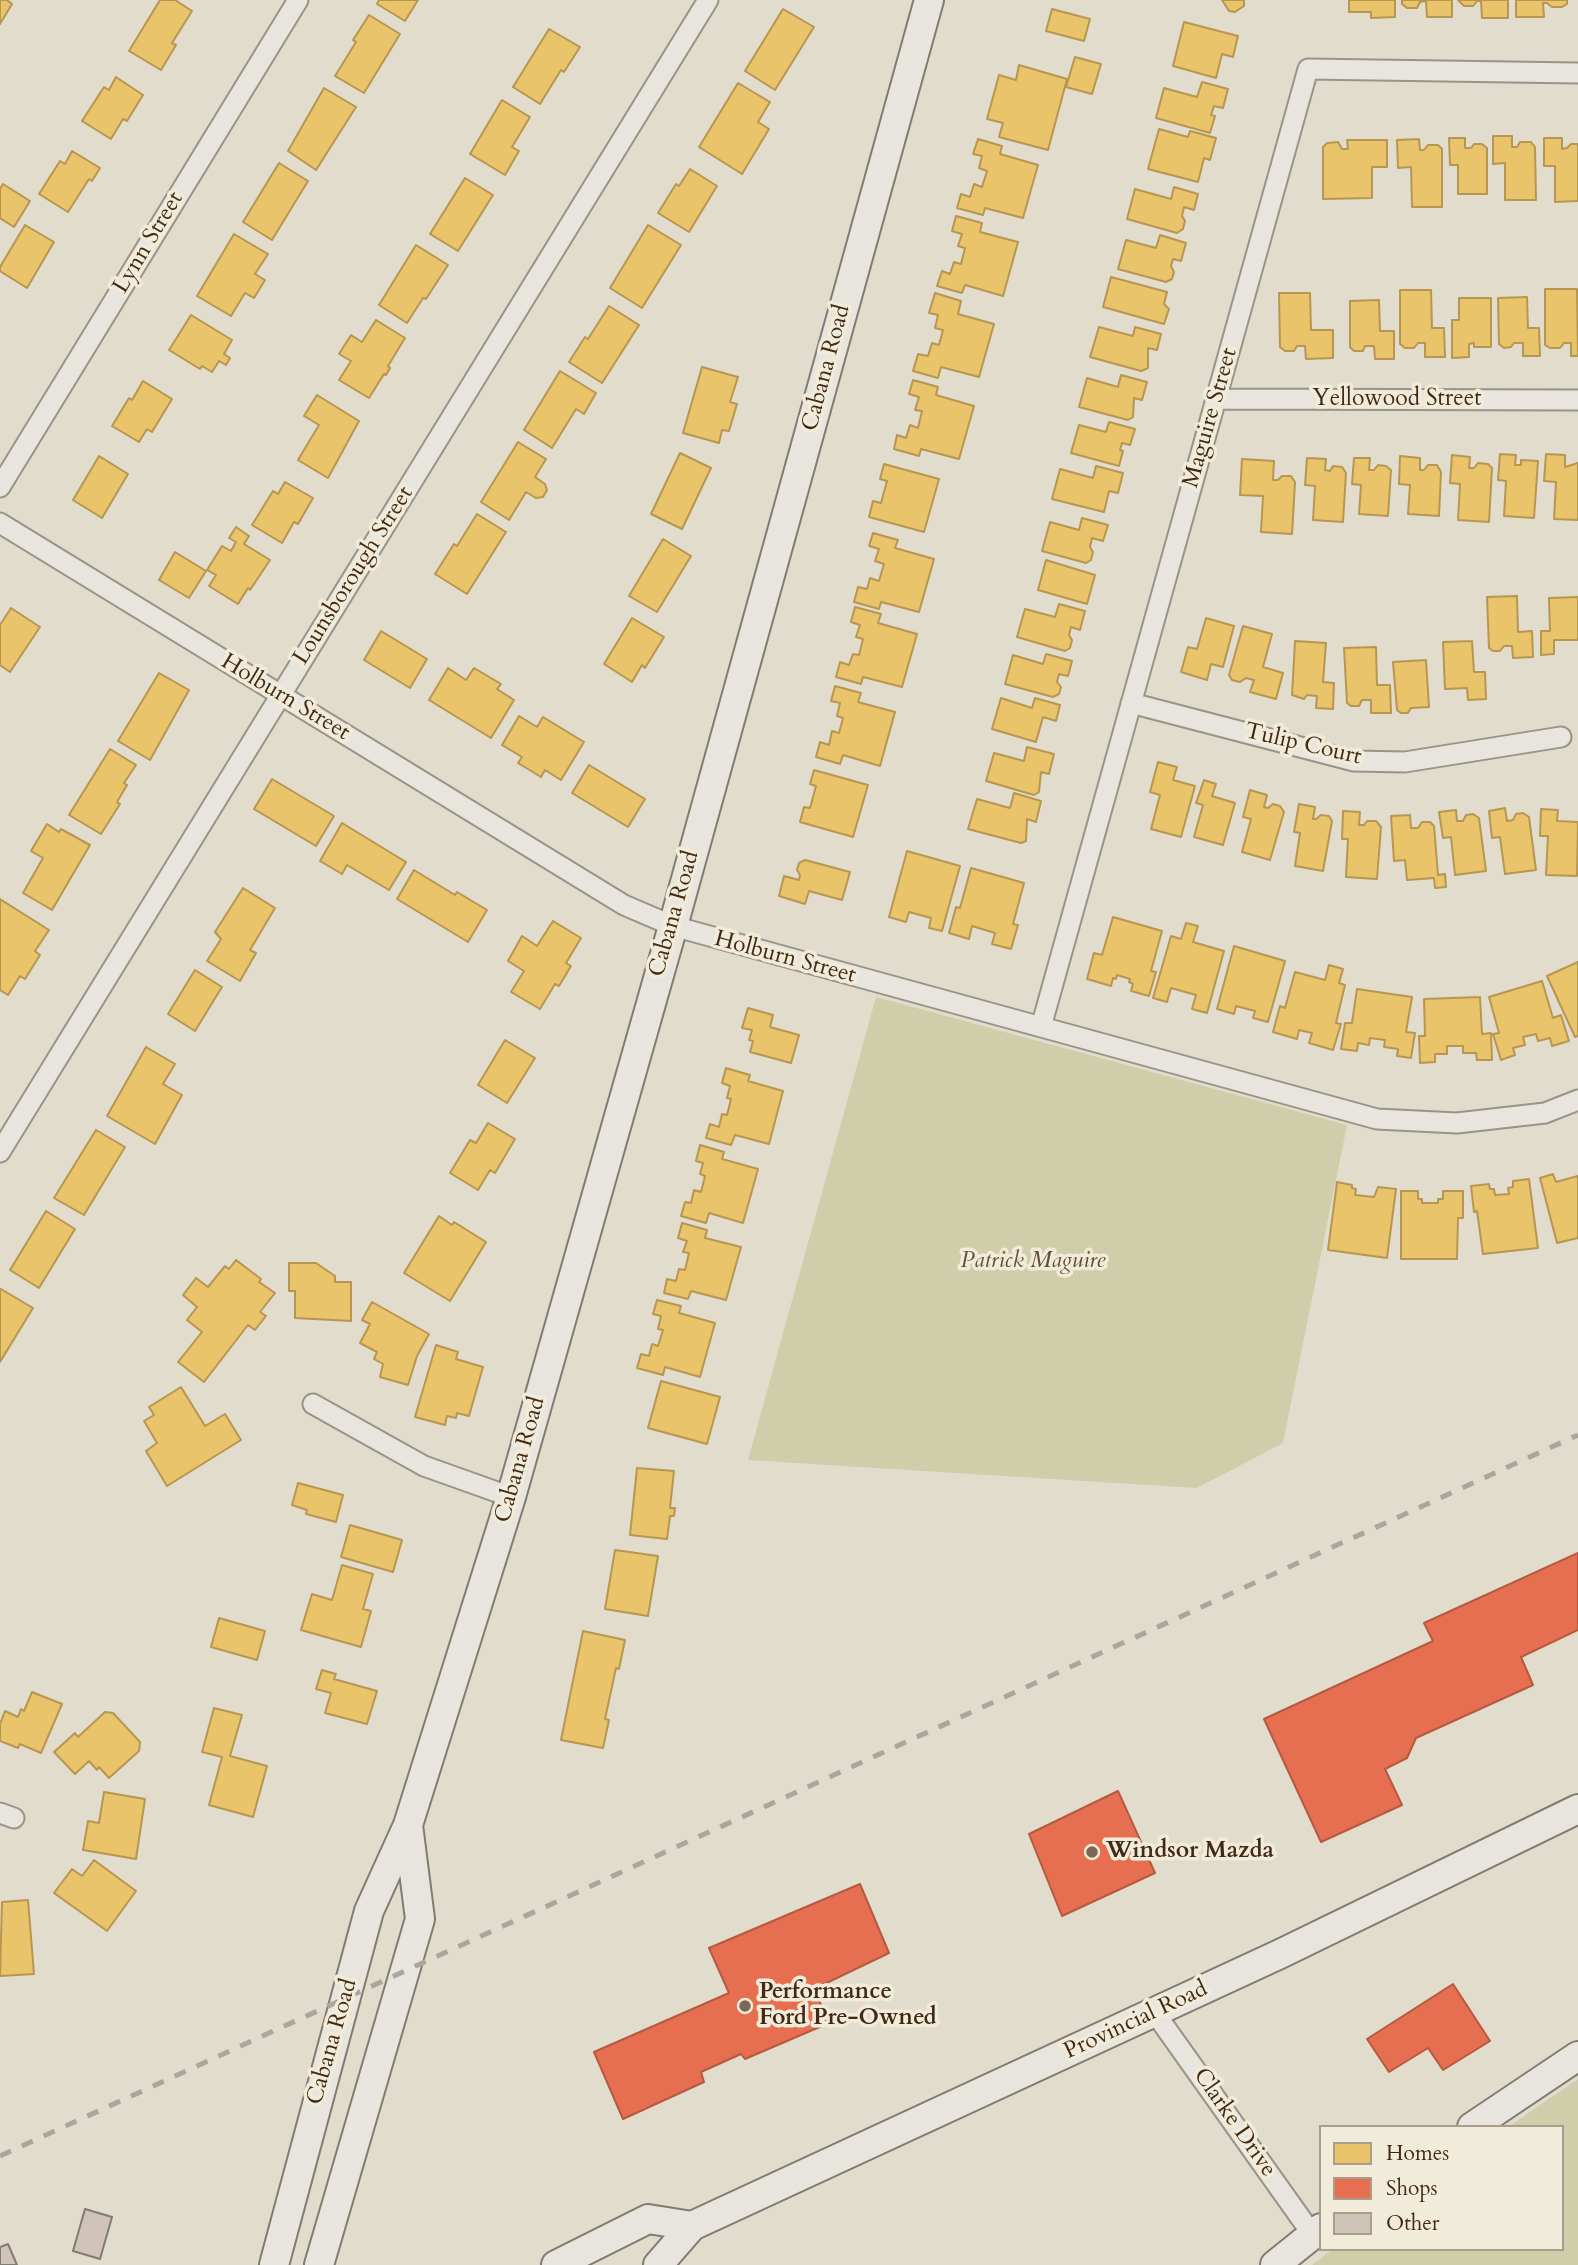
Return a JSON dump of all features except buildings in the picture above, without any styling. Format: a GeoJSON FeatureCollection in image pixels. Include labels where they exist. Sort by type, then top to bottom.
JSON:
{"type":"FeatureCollection","features":[{"type":"Feature","properties":{"kind":"main road","name":"Cabana Road"},"geometry":{"type":"LineString","coordinates":[[274,2265],[369,1911],[408,1825],[511,1497],[673,926],[929,0]]}},
{"type":"Feature","properties":{"kind":"main road","name":"Provincial Road"},"geometry":{"type":"LineString","coordinates":[[658,2265],[692,2226],[1155,2012],[1578,1809]]}},
{"type":"Feature","properties":{"kind":"main road","name":"Cabana Road"},"geometry":{"type":"LineString","coordinates":[[327,2256],[420,1919],[408,1825]]}},
{"type":"Feature","properties":{"kind":"main road"},"geometry":{"type":"LineString","coordinates":[[1475,2125],[1578,2056]]}},
{"type":"Feature","properties":{"kind":"main road"},"geometry":{"type":"LineString","coordinates":[[556,2265],[648,2219],[692,2226]]}},
{"type":"Feature","properties":{"kind":"main road"},"geometry":{"type":"LineString","coordinates":[[1275,2265],[1317,2231]]}},
{"type":"Feature","properties":{"kind":"street","name":"Lynn Street"},"geometry":{"type":"LineString","coordinates":[[0,487],[298,0]]}},
{"type":"Feature","properties":{"kind":"street","name":"Lounsborough Street"},"geometry":{"type":"LineString","coordinates":[[0,1152],[708,0]]}},
{"type":"Feature","properties":{"kind":"street","name":"Maguire Street"},"geometry":{"type":"LineString","coordinates":[[1041,1027],[1308,69],[1578,73]]}},
{"type":"Feature","properties":{"kind":"street","name":"Yellowood Street"},"geometry":{"type":"LineString","coordinates":[[1217,399],[1578,400]]}},
{"type":"Feature","properties":{"kind":"street","name":"Holburn Street"},"geometry":{"type":"LineString","coordinates":[[0,523],[625,905],[673,926],[1377,1119],[1457,1123],[1545,1113],[1578,1100]]}},
{"type":"Feature","properties":{"kind":"street","name":"Tulip Court"},"geometry":{"type":"LineString","coordinates":[[1131,703],[1354,761],[1405,762],[1561,737]]}},
{"type":"Feature","properties":{"kind":"street"},"geometry":{"type":"LineString","coordinates":[[313,1404],[424,1466],[511,1497]]}},
{"type":"Feature","properties":{"kind":"street","name":"Clarke Drive"},"geometry":{"type":"LineString","coordinates":[[1155,2012],[1317,2231]]}},
{"type":"Feature","properties":{"kind":"green space","name":"Patrick Maguire"},"geometry":{"type":"Polygon","coordinates":[[[876,997],[1347,1125],[1283,1443],[1197,1488],[748,1460],[876,997]]]}},
{"type":"Feature","properties":{"kind":"green space"},"geometry":{"type":"Polygon","coordinates":[[[1578,2079],[1578,2265],[1312,2265],[1330,2251],[1564,2251],[1564,2125],[1511,2125],[1578,2079]]]}},
{"type":"Feature","properties":{"kind":"railway"},"geometry":{"type":"LineString","coordinates":[[0,2156],[1578,1435]]}},
{"type":"Feature","properties":{"kind":"place","name":"Windsor Mazda"},"geometry":{"type":"Point","coordinates":[1092,1852]}},
{"type":"Feature","properties":{"kind":"place","name":"Performance Ford Pre-Owned"},"geometry":{"type":"Point","coordinates":[745,2006]}}]}
